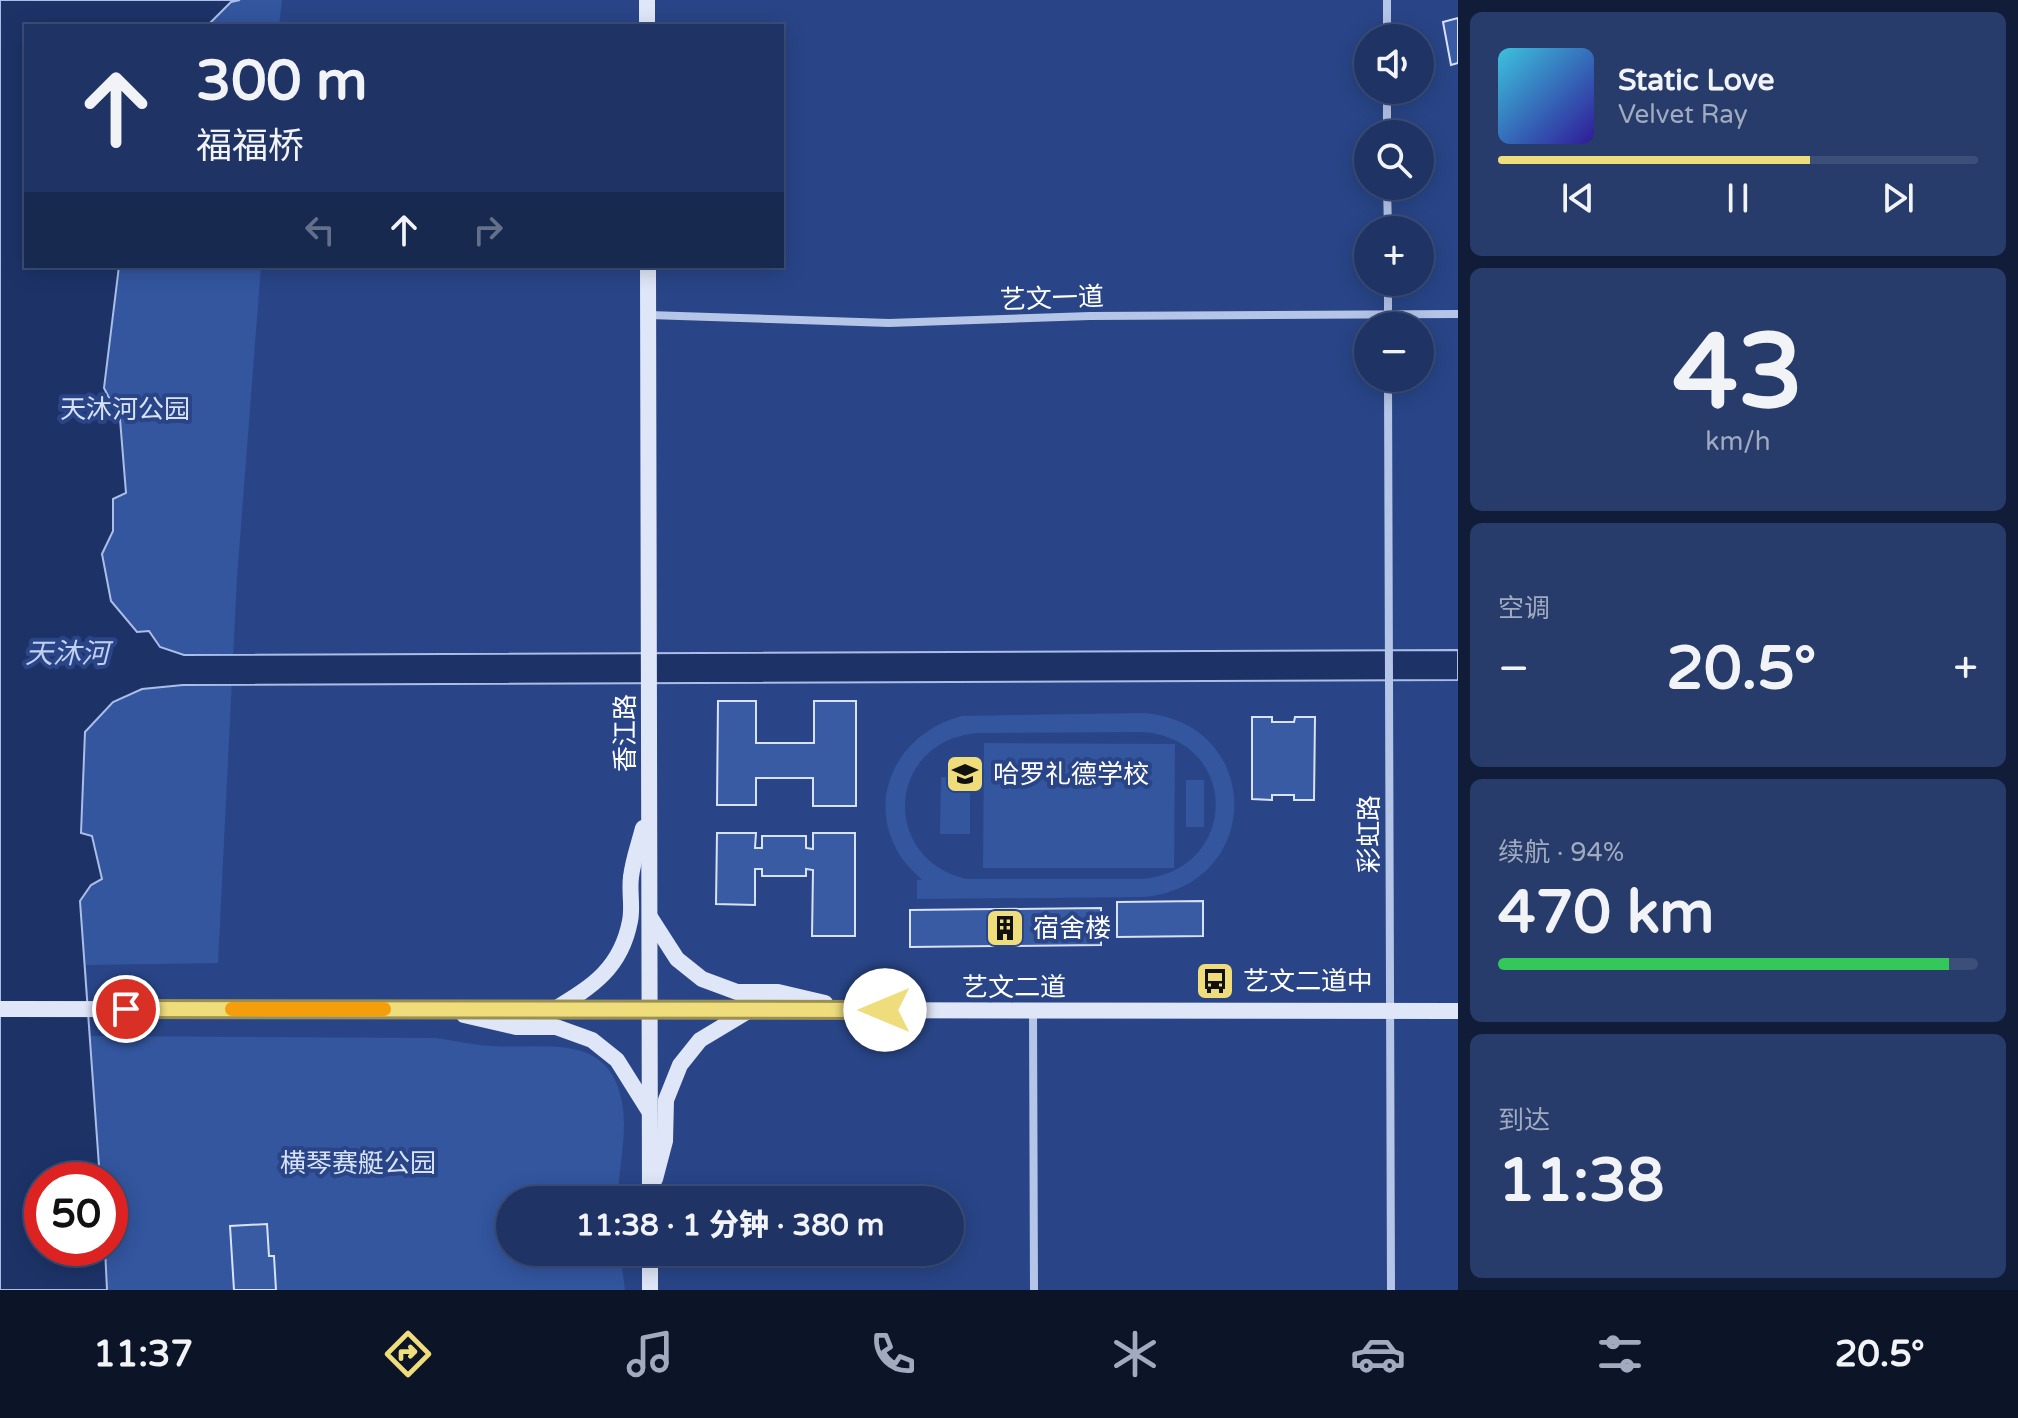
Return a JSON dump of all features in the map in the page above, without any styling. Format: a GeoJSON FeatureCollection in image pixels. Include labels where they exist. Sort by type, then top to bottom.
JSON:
{"type":"FeatureCollection","features":[{"type":"Feature","properties":{"kind":"main road"},"geometry":{"type":"LineString","coordinates":[[647,3],[647,24]]}},
{"type":"Feature","properties":{"kind":"main road","name":"香江路"},"geometry":{"type":"LineString","coordinates":[[648,268],[650,1186]]}},
{"type":"Feature","properties":{"kind":"main road"},"geometry":{"type":"LineString","coordinates":[[555,1009],[602,977],[623,946],[631,920],[630,879],[649,803]]}},
{"type":"Feature","properties":{"kind":"main road"},"geometry":{"type":"LineString","coordinates":[[649,916],[677,959],[702,979],[737,992],[778,992],[854,1010]]}},
{"type":"Feature","properties":{"kind":"main road","name":"艺文二道"},"geometry":{"type":"LineString","coordinates":[[0,1009],[1458,1011]]}},
{"type":"Feature","properties":{"kind":"main road"},"geometry":{"type":"LineString","coordinates":[[439,1009],[516,1027],[556,1027],[583,1035],[617,1060],[649,1111]]}},
{"type":"Feature","properties":{"kind":"main road"},"geometry":{"type":"LineString","coordinates":[[654,1186],[665,1141],[666,1100],[680,1065],[700,1040],[750,1010]]}},
{"type":"Feature","properties":{"kind":"main road"},"geometry":{"type":"LineString","coordinates":[[650,1266],[650,1290]]}},
{"type":"Feature","properties":{"kind":"street"},"geometry":{"type":"LineString","coordinates":[[1387,2],[1387,24]]}},
{"type":"Feature","properties":{"kind":"street","name":"艺文一道"},"geometry":{"type":"LineString","coordinates":[[648,315],[889,323],[1090,316],[1354,314]]}},
{"type":"Feature","properties":{"kind":"street","name":"艺文一道"},"geometry":{"type":"LineString","coordinates":[[1434,314],[1458,314]]}},
{"type":"Feature","properties":{"kind":"street","name":"彩虹路"},"geometry":{"type":"LineString","coordinates":[[1388,392],[1391,1290]]}},
{"type":"Feature","properties":{"kind":"street"},"geometry":{"type":"LineString","coordinates":[[1033,1011],[1034,1290]]}},
{"type":"Feature","properties":{"kind":"green space","name":"天沐河公园"},"geometry":{"type":"Polygon","coordinates":[[[0,0],[282,0],[279,24],[24,24],[24,268],[261,268],[237,577],[218,963],[86,965],[91,1036],[435,1038],[490,1046],[571,1048],[588,1054],[603,1063],[615,1079],[622,1102],[624,1126],[619,1186],[496,1186],[496,1266],[622,1266],[625,1290],[0,1290],[0,0]]]}},
{"type":"Feature","properties":{"kind":"green space"},"geometry":{"type":"Polygon","coordinates":[[[1143,713],[1183,723],[1211,744],[1228,772],[1234,804],[1229,836],[1212,864],[1184,886],[1144,897],[917,899],[917,880],[922,880],[901,857],[890,835],[886,812],[887,791],[894,770],[905,752],[921,736],[940,724],[962,716],[1143,713]],[[1143,732],[978,733],[948,740],[926,756],[911,776],[905,800],[907,825],[918,848],[938,867],[966,879],[1143,879],[1175,870],[1198,853],[1211,830],[1216,805],[1211,779],[1198,757],[1175,740],[1143,732]]]}},
{"type":"Feature","properties":{"kind":"green space"},"geometry":{"type":"Polygon","coordinates":[[[984,743],[1175,744],[1174,868],[983,868],[984,743]]]}},
{"type":"Feature","properties":{"kind":"green space"},"geometry":{"type":"Polygon","coordinates":[[[941,777],[970,777],[970,834],[940,834],[941,777]]]}},
{"type":"Feature","properties":{"kind":"green space"},"geometry":{"type":"Polygon","coordinates":[[[1186,780],[1204,780],[1204,827],[1186,827],[1186,780]]]}},
{"type":"Feature","properties":{"kind":"water","name":"天沐河"},"geometry":{"type":"Polygon","coordinates":[[[0,0],[240,0],[231,2],[209,24],[24,24],[24,268],[119,268],[104,388],[120,419],[126,493],[113,499],[113,531],[102,554],[111,601],[137,632],[149,631],[160,647],[184,655],[1458,650],[1458,680],[183,685],[142,689],[113,702],[85,732],[81,833],[92,836],[102,879],[91,885],[80,901],[99,1162],[24,1162],[24,1266],[106,1266],[107,1290],[0,1290],[0,0]]]}},
{"type":"Feature","properties":{"kind":"building"},"geometry":{"type":"Polygon","coordinates":[[[1458,18],[1458,63],[1451,65],[1443,22],[1458,18]]]}},
{"type":"Feature","properties":{"kind":"building"},"geometry":{"type":"Polygon","coordinates":[[[718,701],[756,701],[756,743],[814,743],[814,701],[856,701],[856,806],[813,806],[813,778],[756,778],[756,805],[717,805],[718,701]]]}},
{"type":"Feature","properties":{"kind":"building"},"geometry":{"type":"Polygon","coordinates":[[[1252,717],[1272,717],[1272,722],[1294,722],[1295,717],[1315,717],[1314,800],[1294,800],[1294,795],[1272,795],[1272,800],[1252,799],[1252,717]]]}},
{"type":"Feature","properties":{"kind":"building"},"geometry":{"type":"Polygon","coordinates":[[[717,833],[756,833],[755,848],[762,848],[762,836],[806,836],[806,848],[813,849],[813,833],[855,833],[855,936],[812,936],[813,870],[806,869],[806,876],[762,876],[762,869],[755,869],[755,905],[716,904],[717,833]]]}},
{"type":"Feature","properties":{"kind":"building","name":"宿舍楼"},"geometry":{"type":"Polygon","coordinates":[[[1203,901],[1203,936],[1117,937],[1117,902],[1203,901]]]}},
{"type":"Feature","properties":{"kind":"building","name":"宿舍楼"},"geometry":{"type":"Polygon","coordinates":[[[1101,908],[1101,945],[910,947],[910,910],[1101,908]]]}},
{"type":"Feature","properties":{"kind":"building"},"geometry":{"type":"Polygon","coordinates":[[[267,1224],[269,1256],[274,1256],[276,1290],[234,1290],[230,1226],[267,1224]]]}},
{"type":"Feature","properties":{"kind":"slow traffic"},"geometry":{"type":"LineString","coordinates":[[232,1009],[384,1009]]}},
{"type":"Feature","properties":{"kind":"place","name":"哈罗礼德学校"},"geometry":{"type":"Point","coordinates":[965,774]}},
{"type":"Feature","properties":{"kind":"place","name":"宿舍楼"},"geometry":{"type":"Point","coordinates":[1005,928]}},
{"type":"Feature","properties":{"kind":"place","name":"艺文二道中"},"geometry":{"type":"Point","coordinates":[1215,981]}},
{"type":"Feature","properties":{"kind":"route"},"geometry":{"type":"LineString","coordinates":[[126,1009],[885,1010]]}},
{"type":"Feature","properties":{"kind":"park label","name":"横琴赛艇公园"},"geometry":{"type":"Point","coordinates":[358,1163]}}]}
